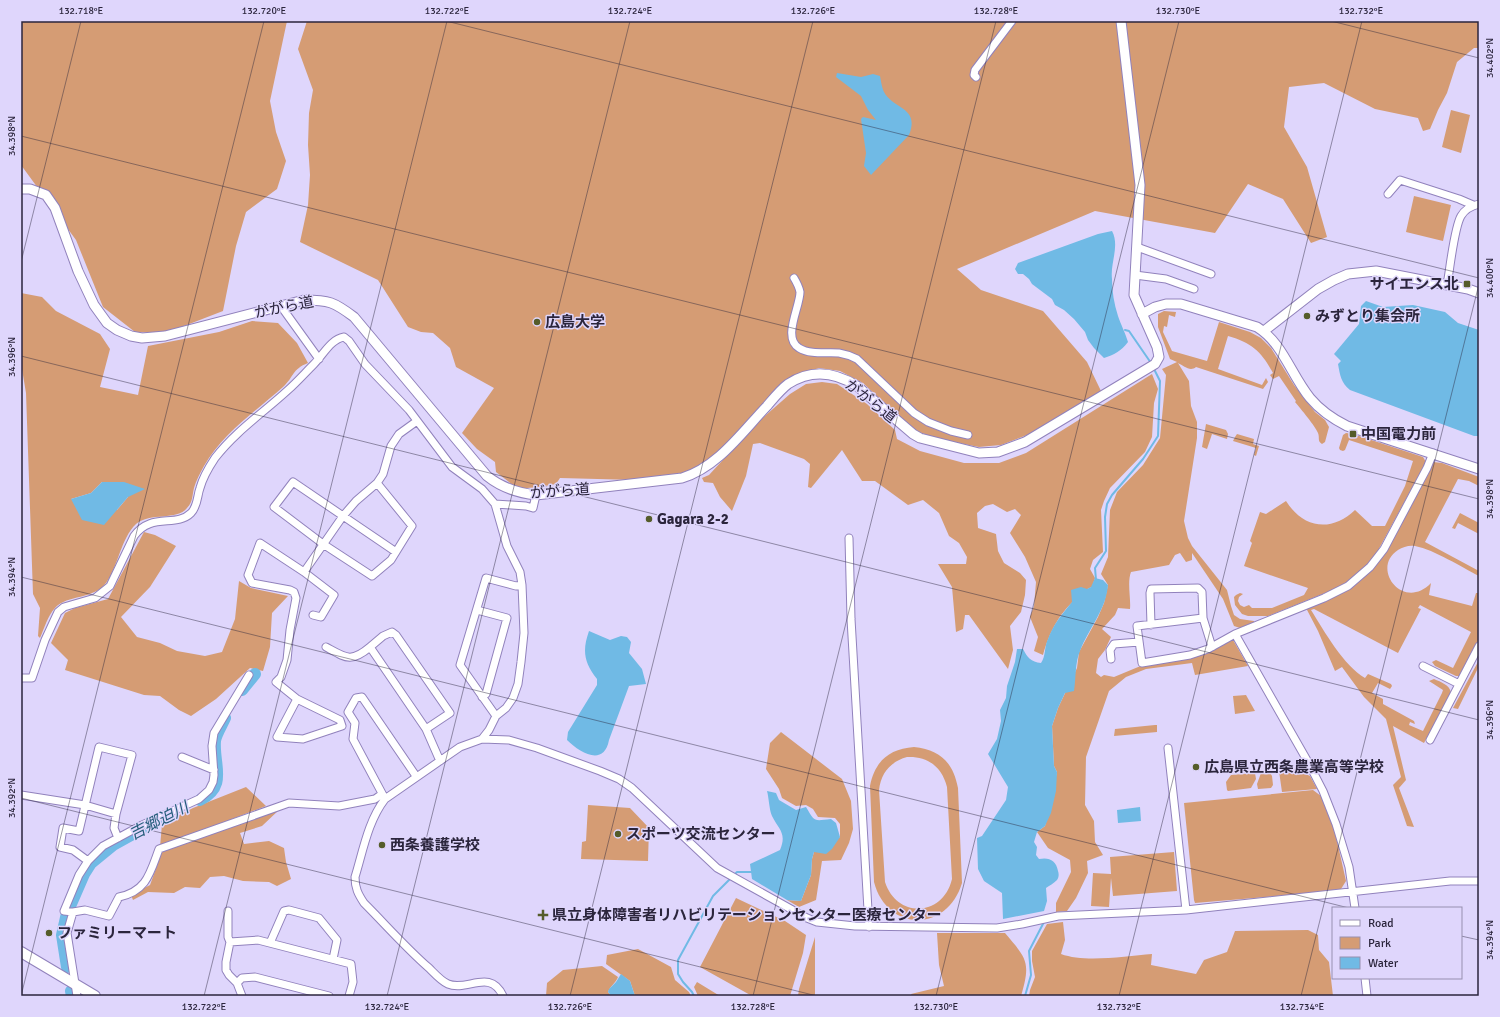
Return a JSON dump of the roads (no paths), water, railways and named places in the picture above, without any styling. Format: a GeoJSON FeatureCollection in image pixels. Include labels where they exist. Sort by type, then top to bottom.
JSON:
{"type":"FeatureCollection","features":[{"type":"Feature","properties":{"kind":"main road"},"geometry":{"type":"LineString","coordinates":[[21,952],[95,996]]}},
{"type":"Feature","properties":{"kind":"street"},"geometry":{"type":"LineString","coordinates":[[976,77],[974,74],[975,70],[1012,21]]}},
{"type":"Feature","properties":{"kind":"street"},"geometry":{"type":"LineString","coordinates":[[1121,21],[1140,185],[1134,295],[1142,314],[1155,307],[1166,304],[1181,304],[1250,324],[1264,331],[1275,342],[1311,399],[1335,419],[1347,426],[1479,469]]}},
{"type":"Feature","properties":{"kind":"street"},"geometry":{"type":"LineString","coordinates":[[1388,194],[1400,180],[1476,205]]}},
{"type":"Feature","properties":{"kind":"street","name":"ががら道"},"geometry":{"type":"LineString","coordinates":[[21,189],[30,189],[46,194],[55,208],[78,271],[94,305],[107,323],[117,330],[142,338],[165,336],[304,300],[323,300],[338,305],[354,317],[487,476],[496,483],[514,492],[536,495],[682,478],[691,475],[708,466],[725,451],[787,385],[809,375],[829,375],[849,381],[857,386],[912,434],[920,438],[979,453],[1004,450],[1025,442],[1155,363],[1156,347],[1142,314]]}},
{"type":"Feature","properties":{"kind":"street"},"geometry":{"type":"LineString","coordinates":[[1447,285],[1459,220],[1465,211],[1476,205]]}},
{"type":"Feature","properties":{"kind":"street"},"geometry":{"type":"LineString","coordinates":[[1137,247],[1211,274]]}},
{"type":"Feature","properties":{"kind":"street"},"geometry":{"type":"LineString","coordinates":[[1264,331],[1318,289],[1348,274],[1376,271],[1468,289],[1479,293]]}},
{"type":"Feature","properties":{"kind":"street"},"geometry":{"type":"LineString","coordinates":[[1135,274],[1166,280],[1194,289]]}},
{"type":"Feature","properties":{"kind":"street"},"geometry":{"type":"LineString","coordinates":[[794,278],[798,284],[800,292],[792,321],[795,345],[800,349],[812,352],[839,353],[857,359],[914,413],[928,422],[951,431],[968,435]]}},
{"type":"Feature","properties":{"kind":"street"},"geometry":{"type":"LineString","coordinates":[[282,305],[283,309],[319,358]]}},
{"type":"Feature","properties":{"kind":"street"},"geometry":{"type":"LineString","coordinates":[[21,678],[32,678],[45,640],[58,612],[64,607],[95,598],[110,586],[139,528],[145,524],[176,520],[191,513],[197,503],[203,479],[215,458],[245,425],[288,390],[337,338],[344,337],[349,341],[365,364],[409,410],[452,467],[482,489],[495,504],[507,546],[520,572],[524,633],[518,684],[513,698],[506,708],[496,716],[489,730],[482,739]]}},
{"type":"Feature","properties":{"kind":"street"},"geometry":{"type":"LineString","coordinates":[[304,572],[343,516],[383,474],[391,446],[399,434],[417,420]]}},
{"type":"Feature","properties":{"kind":"street"},"geometry":{"type":"LineString","coordinates":[[1203,618],[1137,626],[1142,663],[1190,655],[1212,647],[1235,634],[1324,598],[1348,586],[1361,575],[1384,549],[1427,468],[1433,453]]}},
{"type":"Feature","properties":{"kind":"street"},"geometry":{"type":"LineString","coordinates":[[376,483],[412,526],[396,552],[391,560],[372,576],[323,544],[274,507],[293,482],[396,552]]}},
{"type":"Feature","properties":{"kind":"street"},"geometry":{"type":"LineString","coordinates":[[495,504],[526,506],[533,508],[536,495]]}},
{"type":"Feature","properties":{"kind":"street"},"geometry":{"type":"LineString","coordinates":[[849,538],[851,619],[869,927]]}},
{"type":"Feature","properties":{"kind":"street"},"geometry":{"type":"LineString","coordinates":[[297,699],[277,737],[303,739],[342,726],[340,720],[297,699],[276,682],[281,677],[287,660],[290,630],[296,598],[294,592],[252,583],[248,575],[260,543],[304,572],[334,595],[321,617],[312,615]]}},
{"type":"Feature","properties":{"kind":"street"},"geometry":{"type":"LineString","coordinates":[[496,716],[460,665],[486,578],[516,586],[522,585]]}},
{"type":"Feature","properties":{"kind":"street"},"geometry":{"type":"LineString","coordinates":[[1151,625],[1151,589],[1198,588],[1202,592],[1203,618],[1212,647]]}},
{"type":"Feature","properties":{"kind":"street"},"geometry":{"type":"LineString","coordinates":[[477,610],[507,618],[486,694],[482,697]]}},
{"type":"Feature","properties":{"kind":"street"},"geometry":{"type":"LineString","coordinates":[[326,647],[344,657],[354,658],[362,654],[383,636],[392,632],[450,713],[426,728]]}},
{"type":"Feature","properties":{"kind":"street"},"geometry":{"type":"LineString","coordinates":[[1235,634],[1308,762],[1322,791],[1336,824],[1349,867],[1355,907]]}},
{"type":"Feature","properties":{"kind":"street"},"geometry":{"type":"LineString","coordinates":[[1111,659],[1110,650],[1114,644],[1139,642]]}},
{"type":"Feature","properties":{"kind":"street"},"geometry":{"type":"LineString","coordinates":[[1430,740],[1459,684],[1477,656],[1479,646]]}},
{"type":"Feature","properties":{"kind":"street"},"geometry":{"type":"LineString","coordinates":[[370,647],[426,728],[440,761]]}},
{"type":"Feature","properties":{"kind":"street"},"geometry":{"type":"LineString","coordinates":[[1423,666],[1459,684]]}},
{"type":"Feature","properties":{"kind":"street"},"geometry":{"type":"LineString","coordinates":[[249,675],[214,733],[212,746],[214,770],[213,782],[204,795],[103,846],[88,861],[79,875],[64,910],[70,912],[85,910],[109,916],[119,896],[130,894],[147,880],[159,849],[289,803],[339,806],[375,799],[383,799]]}},
{"type":"Feature","properties":{"kind":"street"},"geometry":{"type":"LineString","coordinates":[[383,799],[354,739],[355,723],[348,712],[356,698],[362,697],[416,776]]}},
{"type":"Feature","properties":{"kind":"street"},"geometry":{"type":"LineString","coordinates":[[503,996],[493,984],[487,982],[456,986],[445,983],[412,953],[358,895],[355,884],[355,877],[373,819],[383,799],[460,747],[482,739],[509,740],[537,748],[619,779],[632,788],[712,864],[725,873],[807,918],[817,922],[834,925],[983,929],[1022,924],[1052,918],[1186,910],[1450,881],[1479,880]]}},
{"type":"Feature","properties":{"kind":"street"},"geometry":{"type":"LineString","coordinates":[[88,861],[73,850],[60,847],[63,828],[79,831],[99,747],[132,755],[116,814],[114,828],[118,838]]}},
{"type":"Feature","properties":{"kind":"street"},"geometry":{"type":"LineString","coordinates":[[1168,748],[1186,910]]}},
{"type":"Feature","properties":{"kind":"street"},"geometry":{"type":"LineString","coordinates":[[182,757],[214,770]]}},
{"type":"Feature","properties":{"kind":"street"},"geometry":{"type":"LineString","coordinates":[[21,795],[85,805],[116,814]]}},
{"type":"Feature","properties":{"kind":"street"},"geometry":{"type":"LineString","coordinates":[[228,910],[228,937],[230,942],[226,970],[237,983],[242,996]]}},
{"type":"Feature","properties":{"kind":"street"},"geometry":{"type":"LineString","coordinates":[[270,943],[284,911],[289,910],[319,918],[337,940],[333,959]]}},
{"type":"Feature","properties":{"kind":"street"},"geometry":{"type":"LineString","coordinates":[[70,912],[67,933],[76,996]]}},
{"type":"Feature","properties":{"kind":"street"},"geometry":{"type":"LineString","coordinates":[[230,942],[258,940],[351,964],[353,982],[349,996]]}},
{"type":"Feature","properties":{"kind":"street"},"geometry":{"type":"LineString","coordinates":[[237,983],[242,978],[255,977],[329,996]]}},
{"type":"Feature","properties":{"kind":"street"},"geometry":{"type":"LineString","coordinates":[[1365,979],[1367,996]]}},
{"type":"Feature","properties":{"kind":"water"},"geometry":{"type":"Polygon","coordinates":[[[837,73],[861,77],[873,74],[880,76],[884,92],[888,98],[909,114],[911,119],[909,135],[871,175],[864,166],[866,153],[861,119],[863,117],[876,120],[868,110],[861,96],[836,77],[837,73]]]}},
{"type":"Feature","properties":{"kind":"water"},"geometry":{"type":"Polygon","coordinates":[[[1112,231],[1115,249],[1112,288],[1115,307],[1128,342],[1123,348],[1111,356],[1104,358],[1094,348],[1088,340],[1085,332],[1074,319],[1064,310],[1055,305],[1052,299],[1032,284],[1023,274],[1018,274],[1015,269],[1018,263],[1098,234],[1112,231]]]}},
{"type":"Feature","properties":{"kind":"water"},"geometry":{"type":"Polygon","coordinates":[[[1366,301],[1383,307],[1413,305],[1445,312],[1458,323],[1479,330],[1479,436],[1474,436],[1350,390],[1345,385],[1340,375],[1338,364],[1341,361],[1334,354],[1359,324],[1361,306],[1366,301]]]}},
{"type":"Feature","properties":{"kind":"water"},"geometry":{"type":"Polygon","coordinates":[[[102,482],[124,482],[145,489],[128,497],[104,525],[82,520],[71,499],[91,493],[102,482]]]}},
{"type":"Feature","properties":{"kind":"water"},"geometry":{"type":"Polygon","coordinates":[[[1095,578],[1103,580],[1108,585],[1107,594],[1101,611],[1078,655],[1074,691],[1065,693],[1052,726],[1054,766],[1057,772],[1056,791],[1051,813],[1045,826],[1037,832],[1034,842],[1037,847],[1036,855],[1039,859],[1046,858],[1052,860],[1056,864],[1059,873],[1058,877],[1056,881],[1046,888],[1047,901],[1044,911],[1003,919],[1002,893],[984,881],[978,869],[977,838],[982,836],[1006,800],[1008,787],[988,754],[997,739],[1001,721],[1000,710],[1006,698],[1007,686],[1015,662],[1017,649],[1023,649],[1030,659],[1041,663],[1052,629],[1072,602],[1071,590],[1081,587],[1087,589],[1091,587],[1095,578]]]}},
{"type":"Feature","properties":{"kind":"water"},"geometry":{"type":"Polygon","coordinates":[[[589,631],[610,640],[621,636],[627,637],[631,642],[629,653],[642,669],[646,684],[629,686],[606,748],[602,753],[597,755],[585,753],[567,740],[568,732],[597,685],[597,679],[587,662],[585,650],[589,631]]]}},
{"type":"Feature","properties":{"kind":"water"},"geometry":{"type":"Polygon","coordinates":[[[767,791],[776,793],[779,800],[796,810],[806,807],[815,819],[831,819],[836,823],[840,837],[832,849],[826,854],[814,852],[811,875],[801,901],[787,900],[752,879],[750,864],[780,850],[783,839],[771,813],[767,791]]]}},
{"type":"Feature","properties":{"kind":"water"},"geometry":{"type":"Polygon","coordinates":[[[1140,807],[1141,821],[1118,823],[1117,810],[1140,807]]]}},
{"type":"Feature","properties":{"kind":"water"},"geometry":{"type":"Polygon","coordinates":[[[621,974],[630,981],[635,996],[611,996],[608,992],[621,974]]]}},
{"type":"Feature","properties":{"kind":"waterway"},"geometry":{"type":"LineString","coordinates":[[1125,330],[1129,331],[1151,363]]}},
{"type":"Feature","properties":{"kind":"waterway"},"geometry":{"type":"LineString","coordinates":[[1096,580],[1095,568],[1106,551],[1105,517],[1107,504],[1112,495],[1143,459],[1158,436],[1160,381],[1154,369]]}},
{"type":"Feature","properties":{"kind":"waterway","name":"吉郷迫川"},"geometry":{"type":"LineString","coordinates":[[242,690],[255,674]]}},
{"type":"Feature","properties":{"kind":"waterway","name":"吉郷迫川"},"geometry":{"type":"LineString","coordinates":[[200,800],[209,794],[217,782],[215,741],[225,718]]}},
{"type":"Feature","properties":{"kind":"waterway","name":"吉郷迫川"},"geometry":{"type":"LineString","coordinates":[[67,967],[62,935],[67,913],[84,874],[91,863],[113,845],[158,820]]}},
{"type":"Feature","properties":{"kind":"waterway"},"geometry":{"type":"LineString","coordinates":[[734,875],[737,872],[753,872]]}},
{"type":"Feature","properties":{"kind":"waterway"},"geometry":{"type":"LineString","coordinates":[[694,996],[678,974],[678,960],[713,896],[731,878]]}},
{"type":"Feature","properties":{"kind":"waterway"},"geometry":{"type":"LineString","coordinates":[[1025,996],[1031,975],[1029,951],[1045,920]]}},
{"type":"Feature","properties":{"kind":"waterway","name":"吉郷迫川"},"geometry":{"type":"LineString","coordinates":[[71,991],[72,996]]}},
{"type":"Feature","properties":{"kind":"place","name":"サイエンス北"},"geometry":{"type":"Point","coordinates":[1467,284]}},
{"type":"Feature","properties":{"kind":"place","name":"みずとり集会所"},"geometry":{"type":"Point","coordinates":[1307,316]}},
{"type":"Feature","properties":{"kind":"place","name":"広島大学"},"geometry":{"type":"Point","coordinates":[537,322]}},
{"type":"Feature","properties":{"kind":"place","name":"中国電力前"},"geometry":{"type":"Point","coordinates":[1353,434]}},
{"type":"Feature","properties":{"kind":"place","name":"Gagara 2-2"},"geometry":{"type":"Point","coordinates":[649,519]}},
{"type":"Feature","properties":{"kind":"place","name":"広島県立西条農業高等学校"},"geometry":{"type":"Point","coordinates":[1196,767]}},
{"type":"Feature","properties":{"kind":"place","name":"スポーツ交流センター"},"geometry":{"type":"Point","coordinates":[618,834]}},
{"type":"Feature","properties":{"kind":"place","name":"西条養護学校"},"geometry":{"type":"Point","coordinates":[382,845]}},
{"type":"Feature","properties":{"kind":"place","name":"県立身体障害者リハビリテーションセンター医療センター"},"geometry":{"type":"Point","coordinates":[543,915]}},
{"type":"Feature","properties":{"kind":"place","name":"ファミリーマート"},"geometry":{"type":"Point","coordinates":[49,933]}}]}
